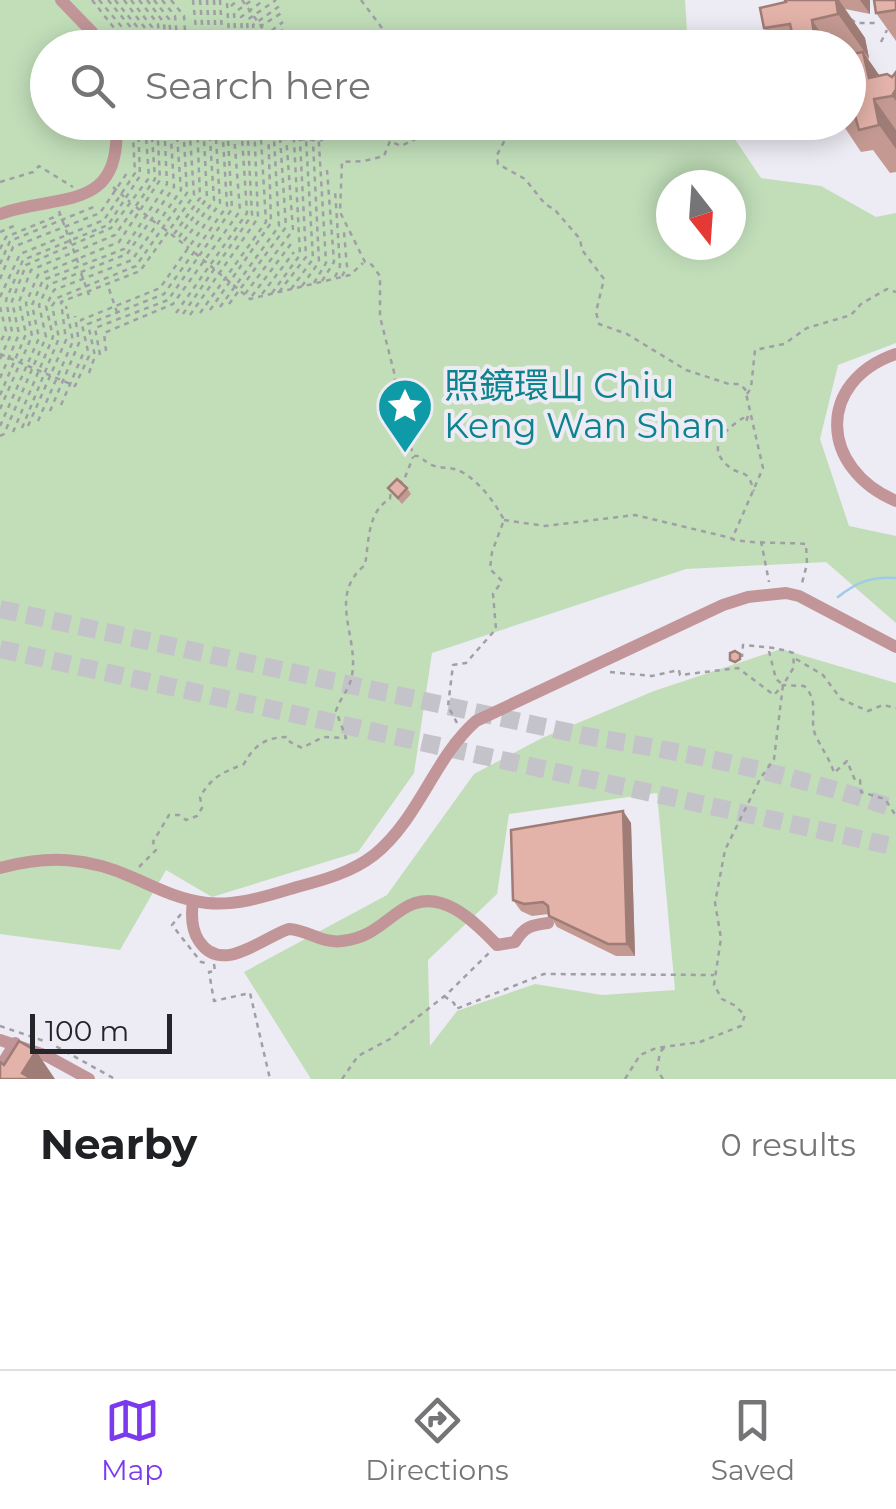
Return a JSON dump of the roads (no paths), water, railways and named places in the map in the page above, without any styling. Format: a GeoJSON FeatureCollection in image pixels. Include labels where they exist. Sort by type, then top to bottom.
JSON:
{"type":"FeatureCollection","features":[{"type":"Feature","properties":{"kind":"street"},"geometry":{"type":"LineString","coordinates":[[61,0],[90,30]]}},
{"type":"Feature","properties":{"kind":"street"},"geometry":{"type":"LineString","coordinates":[[0,214],[18,207],[66,202],[86,194],[103,181],[116,140]]}},
{"type":"Feature","properties":{"kind":"street"},"geometry":{"type":"LineString","coordinates":[[896,354],[872,364],[856,378],[840,406],[837,426],[840,448],[851,469],[872,488],[896,500]]}},
{"type":"Feature","properties":{"kind":"street"},"geometry":{"type":"LineString","coordinates":[[0,868],[34,860],[72,858],[102,865],[193,901],[246,901],[325,879],[362,864],[399,830],[466,730],[494,710],[723,604],[771,594],[799,596],[896,648]]}},
{"type":"Feature","properties":{"kind":"street"},"geometry":{"type":"LineString","coordinates":[[193,901],[191,914],[196,934],[203,946],[218,954],[246,950],[289,930],[330,941],[346,940],[375,931],[406,907],[426,902],[444,905],[469,917],[497,945],[515,942],[522,930],[531,925],[548,923]]}},
{"type":"Feature","properties":{"kind":"street"},"geometry":{"type":"LineString","coordinates":[[0,1068],[7,1042],[89,1079]]}},
{"type":"Feature","properties":{"kind":"waterway"},"geometry":{"type":"LineString","coordinates":[[838,597],[865,581],[896,578]]}},
{"type":"Feature","properties":{"kind":"tunnel"},"geometry":{"type":"LineString","coordinates":[[0,609],[742,766],[896,809]]}},
{"type":"Feature","properties":{"kind":"tunnel"},"geometry":{"type":"LineString","coordinates":[[0,649],[896,847]]}},
{"type":"Feature","properties":{"kind":"place","name":"照鏡環山 Chiu Keng Wan Shan"},"geometry":{"type":"Point","coordinates":[405,455]}}]}
